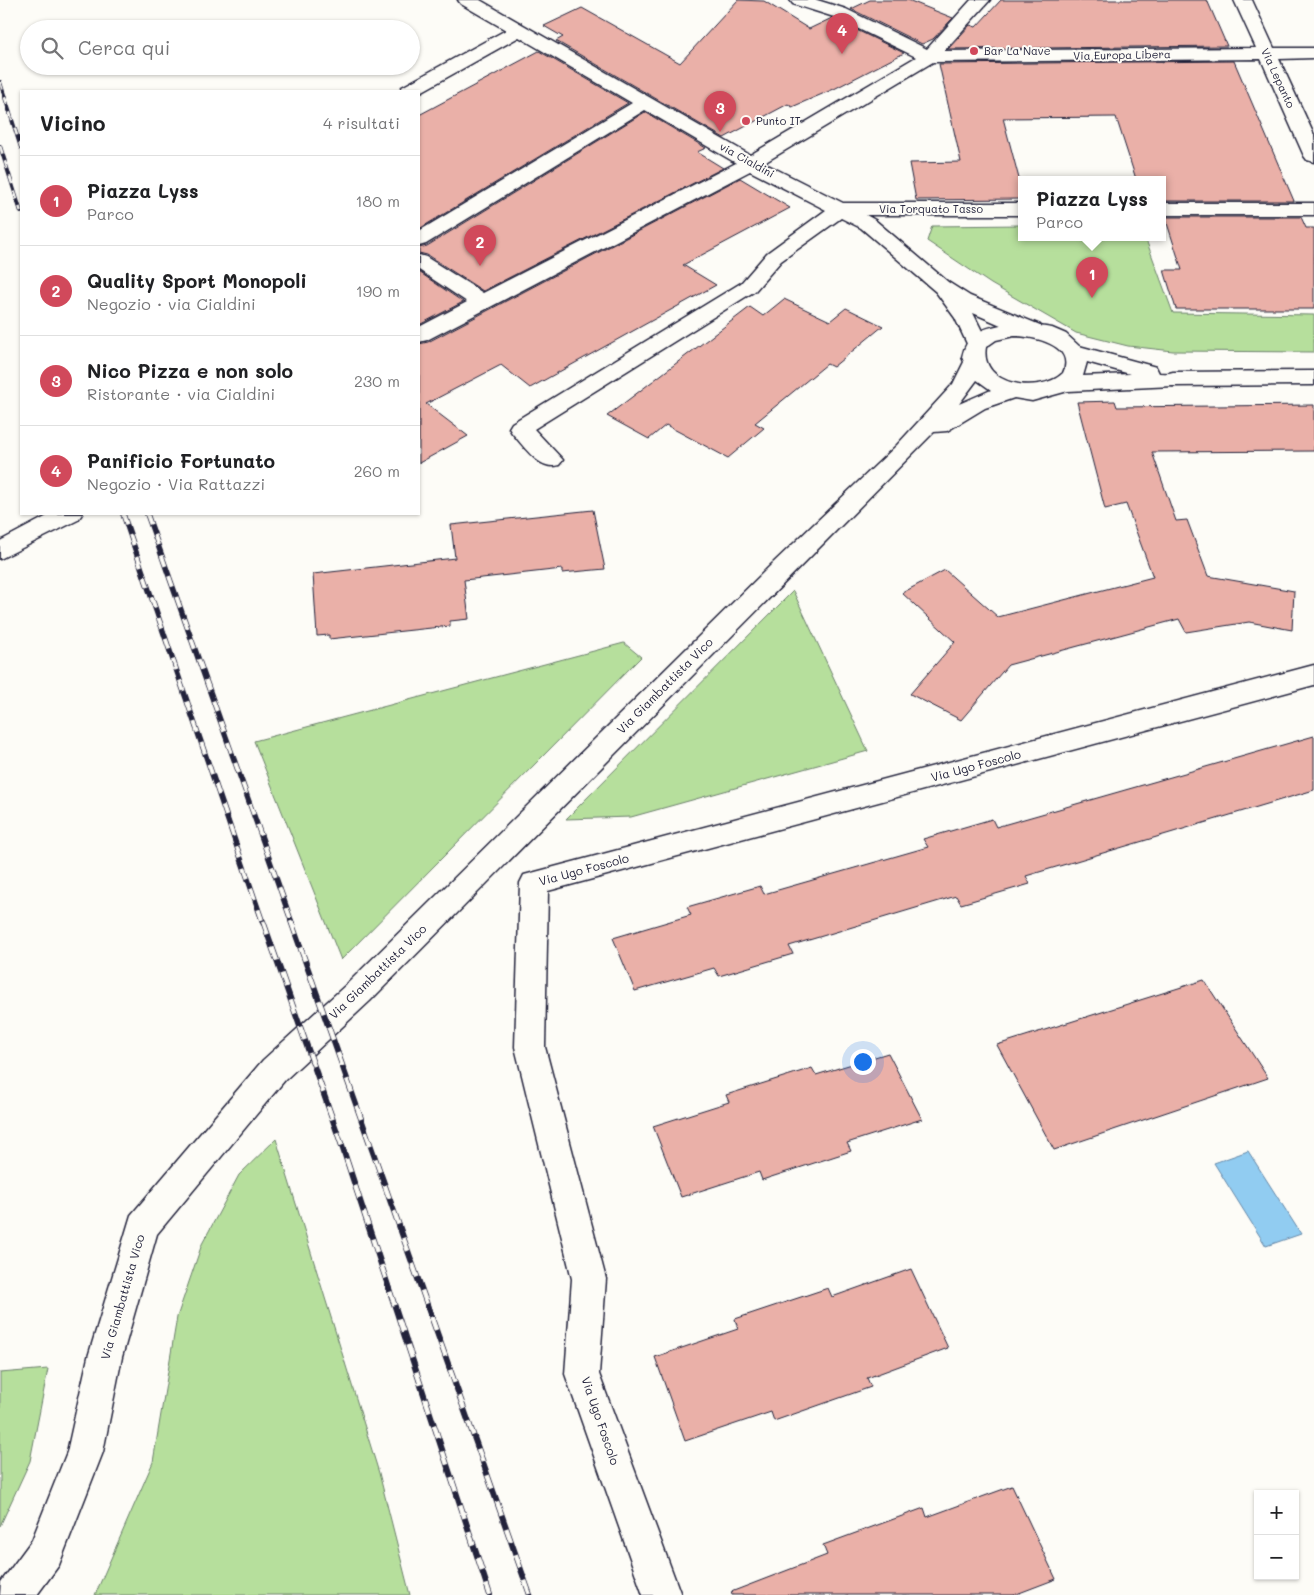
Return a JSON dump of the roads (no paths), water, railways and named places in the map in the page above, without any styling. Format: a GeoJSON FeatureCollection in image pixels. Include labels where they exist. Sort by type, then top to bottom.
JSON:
{"type":"FeatureCollection","features":[{"type":"Feature","properties":{"kind":"street","name":"via Cialdini"},"geometry":{"type":"LineString","coordinates":[[467,0],[750,163],[868,224],[941,286],[965,316],[975,354]]}},
{"type":"Feature","properties":{"kind":"street"},"geometry":{"type":"LineString","coordinates":[[799,0],[839,6],[929,57]]}},
{"type":"Feature","properties":{"kind":"street"},"geometry":{"type":"LineString","coordinates":[[420,334],[750,163],[929,57],[981,0]]}},
{"type":"Feature","properties":{"kind":"street","name":"Via Lepanto"},"geometry":{"type":"LineString","coordinates":[[1243,0],[1314,156]]}},
{"type":"Feature","properties":{"kind":"street"},"geometry":{"type":"LineString","coordinates":[[411,90],[520,30]]}},
{"type":"Feature","properties":{"kind":"street","name":"Via Europa Libera"},"geometry":{"type":"LineString","coordinates":[[929,57],[1314,53]]}},
{"type":"Feature","properties":{"kind":"street"},"geometry":{"type":"LineString","coordinates":[[420,239],[646,102]]}},
{"type":"Feature","properties":{"kind":"street"},"geometry":{"type":"LineString","coordinates":[[552,460],[520,428],[748,287],[774,257],[840,209]]}},
{"type":"Feature","properties":{"kind":"street","name":"Via Torquato Tasso"},"geometry":{"type":"LineString","coordinates":[[840,209],[1018,209]]}},
{"type":"Feature","properties":{"kind":"street"},"geometry":{"type":"LineString","coordinates":[[1166,209],[1314,209]]}},
{"type":"Feature","properties":{"kind":"street"},"geometry":{"type":"LineString","coordinates":[[420,262],[482,302]]}},
{"type":"Feature","properties":{"kind":"street","name":"via Cialdini"},"geometry":{"type":"LineString","coordinates":[[941,286],[986,311],[1032,330]]}},
{"type":"Feature","properties":{"kind":"street"},"geometry":{"type":"LineString","coordinates":[[1066,384],[1076,372],[1077,361],[1072,351],[1049,334],[1032,330],[1004,330],[989,334],[975,354],[982,377],[995,385],[1012,391],[1031,393],[1052,390],[1066,384],[1173,379],[1314,378]]}},
{"type":"Feature","properties":{"kind":"street"},"geometry":{"type":"LineString","coordinates":[[1072,351],[1173,379]]}},
{"type":"Feature","properties":{"kind":"street","name":"Via Giambattista Vico"},"geometry":{"type":"LineString","coordinates":[[14,1595],[46,1552],[85,1452],[105,1356],[144,1226],[274,1070],[359,992],[780,571],[905,450],[962,387],[975,354]]}},
{"type":"Feature","properties":{"kind":"street","name":"Via Giambattista Vico"},"geometry":{"type":"LineString","coordinates":[[905,450],[940,425],[977,403],[1012,391]]}},
{"type":"Feature","properties":{"kind":"street"},"geometry":{"type":"LineString","coordinates":[[0,550],[68,515]]}},
{"type":"Feature","properties":{"kind":"street","name":"Via Ugo Foscolo"},"geometry":{"type":"LineString","coordinates":[[662,1595],[582,1374],[589,1279],[530,1047],[534,883],[1314,675]]}},
{"type":"Feature","properties":{"kind":"water"},"geometry":{"type":"Polygon","coordinates":[[[1248,1151],[1301,1234],[1266,1246],[1214,1163],[1248,1151]]]}},
{"type":"Feature","properties":{"kind":"railway"},"geometry":{"type":"LineString","coordinates":[[0,82],[20,145]]}},
{"type":"Feature","properties":{"kind":"railway"},"geometry":{"type":"LineString","coordinates":[[0,146],[20,209]]}},
{"type":"Feature","properties":{"kind":"railway"},"geometry":{"type":"LineString","coordinates":[[123,515],[263,923]]}},
{"type":"Feature","properties":{"kind":"railway"},"geometry":{"type":"LineString","coordinates":[[147,515],[292,923]]}},
{"type":"Feature","properties":{"kind":"railway"},"geometry":{"type":"LineString","coordinates":[[263,921],[342,1146],[490,1595]]}},
{"type":"Feature","properties":{"kind":"railway"},"geometry":{"type":"LineString","coordinates":[[291,921],[530,1595]]}},
{"type":"Feature","properties":{"kind":"place","name":"Bar La Nave"},"geometry":{"type":"Point","coordinates":[974,51]}},
{"type":"Feature","properties":{"kind":"place","name":"Panificio Fortunato"},"geometry":{"type":"Point","coordinates":[842,54]}},
{"type":"Feature","properties":{"kind":"place","name":"Punto IT"},"geometry":{"type":"Point","coordinates":[746,121]}},
{"type":"Feature","properties":{"kind":"place","name":"Nico Pizza e non solo"},"geometry":{"type":"Point","coordinates":[720,132]}},
{"type":"Feature","properties":{"kind":"place","name":"Quality Sport Monopoli"},"geometry":{"type":"Point","coordinates":[480,266]}},
{"type":"Feature","properties":{"kind":"place","name":"Piazza Lyss"},"geometry":{"type":"Point","coordinates":[1092,298]}}]}
